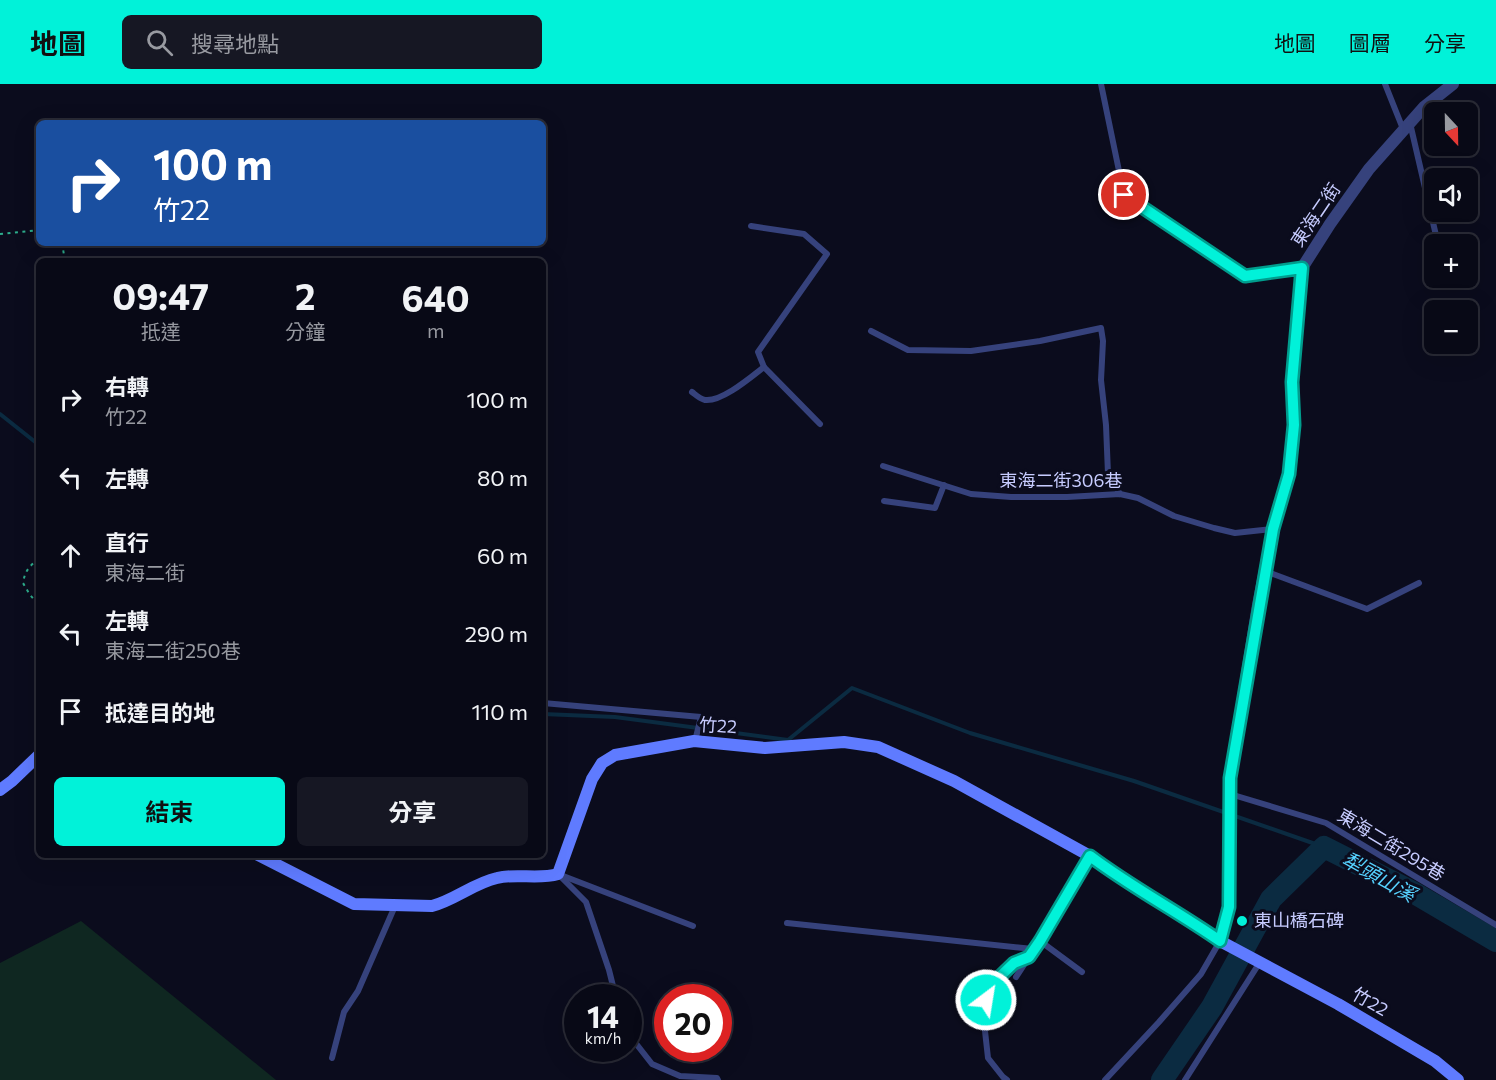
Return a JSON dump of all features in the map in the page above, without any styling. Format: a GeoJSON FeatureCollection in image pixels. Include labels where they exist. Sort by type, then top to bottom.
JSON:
{"type":"FeatureCollection","features":[{"type":"Feature","properties":{"kind":"street","name":"東海二街"},"geometry":{"type":"LineString","coordinates":[[1220,941],[1229,907],[1230,778],[1273,529],[1289,474],[1294,425],[1292,382],[1302,268],[1369,169],[1424,107],[1452,84]]}},
{"type":"Feature","properties":{"kind":"street","name":"竹22"},"geometry":{"type":"LineString","coordinates":[[558,874],[592,779],[602,763],[615,755],[694,741],[765,748],[844,742],[878,747],[954,781],[1090,856],[1111,872],[1220,941],[1338,1004],[1435,1061],[1458,1080]]}},
{"type":"Feature","properties":{"kind":"street"},"geometry":{"type":"LineString","coordinates":[[0,790],[36,757]]}},
{"type":"Feature","properties":{"kind":"street"},"geometry":{"type":"LineString","coordinates":[[264,858],[354,904],[432,906],[444,903],[485,881],[500,877],[548,877],[558,874]]}},
{"type":"Feature","properties":{"kind":"lane"},"geometry":{"type":"LineString","coordinates":[[1101,84],[1124,195],[1245,276],[1302,268]]}},
{"type":"Feature","properties":{"kind":"lane"},"geometry":{"type":"LineString","coordinates":[[1385,84],[1407,125],[1435,234]]}},
{"type":"Feature","properties":{"kind":"lane"},"geometry":{"type":"LineString","coordinates":[[750,226],[804,234],[827,254],[759,352],[764,367],[820,424]]}},
{"type":"Feature","properties":{"kind":"lane"},"geometry":{"type":"LineString","coordinates":[[871,331],[908,350],[970,351],[1040,341],[1101,328],[1103,341],[1101,380],[1108,474],[1120,494]]}},
{"type":"Feature","properties":{"kind":"lane"},"geometry":{"type":"LineString","coordinates":[[692,392],[703,400],[712,400],[737,388],[764,367]]}},
{"type":"Feature","properties":{"kind":"lane","name":"東海二街306巷"},"geometry":{"type":"LineString","coordinates":[[883,466],[971,494],[1067,497],[1120,494],[1138,498],[1174,516],[1235,533],[1273,529]]}},
{"type":"Feature","properties":{"kind":"lane"},"geometry":{"type":"LineString","coordinates":[[884,501],[935,508],[944,485]]}},
{"type":"Feature","properties":{"kind":"lane"},"geometry":{"type":"LineString","coordinates":[[1265,571],[1368,609],[1419,583]]}},
{"type":"Feature","properties":{"kind":"lane"},"geometry":{"type":"LineString","coordinates":[[546,703],[701,717],[694,741]]}},
{"type":"Feature","properties":{"kind":"lane","name":"東海二街295巷"},"geometry":{"type":"LineString","coordinates":[[1229,794],[1326,823],[1496,925]]}},
{"type":"Feature","properties":{"kind":"lane"},"geometry":{"type":"LineString","coordinates":[[1016,976],[1040,941],[1090,856]]}},
{"type":"Feature","properties":{"kind":"lane"},"geometry":{"type":"LineString","coordinates":[[558,874],[693,926]]}},
{"type":"Feature","properties":{"kind":"lane"},"geometry":{"type":"LineString","coordinates":[[558,874],[586,902],[612,984]]}},
{"type":"Feature","properties":{"kind":"lane"},"geometry":{"type":"LineString","coordinates":[[332,1058],[344,1012],[358,991],[395,906]]}},
{"type":"Feature","properties":{"kind":"lane"},"geometry":{"type":"LineString","coordinates":[[787,923],[1033,949]]}},
{"type":"Feature","properties":{"kind":"lane"},"geometry":{"type":"LineString","coordinates":[[1040,941],[1082,972]]}},
{"type":"Feature","properties":{"kind":"lane"},"geometry":{"type":"LineString","coordinates":[[1105,1080],[1201,974],[1220,941]]}},
{"type":"Feature","properties":{"kind":"lane"},"geometry":{"type":"LineString","coordinates":[[1007,1080],[988,1058],[983,1013],[989,987],[1014,963],[1029,957]]}},
{"type":"Feature","properties":{"kind":"lane"},"geometry":{"type":"LineString","coordinates":[[1185,1080],[1260,961]]}},
{"type":"Feature","properties":{"kind":"lane"},"geometry":{"type":"LineString","coordinates":[[642,1051],[652,1064],[680,1076],[717,1078],[718,1080]]}},
{"type":"Feature","properties":{"kind":"path"},"geometry":{"type":"LineString","coordinates":[[0,234],[36,230]]}},
{"type":"Feature","properties":{"kind":"path"},"geometry":{"type":"LineString","coordinates":[[36,561],[25,573],[23,583],[36,602]]}},
{"type":"Feature","properties":{"kind":"green space"},"geometry":{"type":"Polygon","coordinates":[[[81,921],[276,1080],[0,1080],[0,963],[81,921]]]}},
{"type":"Feature","properties":{"kind":"waterway"},"geometry":{"type":"LineString","coordinates":[[0,414],[36,443]]}},
{"type":"Feature","properties":{"kind":"waterway"},"geometry":{"type":"LineString","coordinates":[[546,714],[615,717],[788,740],[852,688],[970,733],[1134,781],[1324,847]]}},
{"type":"Feature","properties":{"kind":"waterway","name":"犁頭山溪"},"geometry":{"type":"LineString","coordinates":[[1162,1080],[1212,1007],[1271,899],[1324,847],[1411,891],[1496,941]]}},
{"type":"Feature","properties":{"kind":"place","name":"東山橋石碑"},"geometry":{"type":"Point","coordinates":[1242,921]}},
{"type":"Feature","properties":{"kind":"route"},"geometry":{"type":"LineString","coordinates":[[986,1000],[989,987],[1014,963],[1029,957],[1090,856],[1111,872],[1220,941],[1229,907],[1230,778],[1258,605],[1273,529],[1289,474],[1294,425],[1292,382],[1302,268],[1245,276],[1124,195]]}}]}
